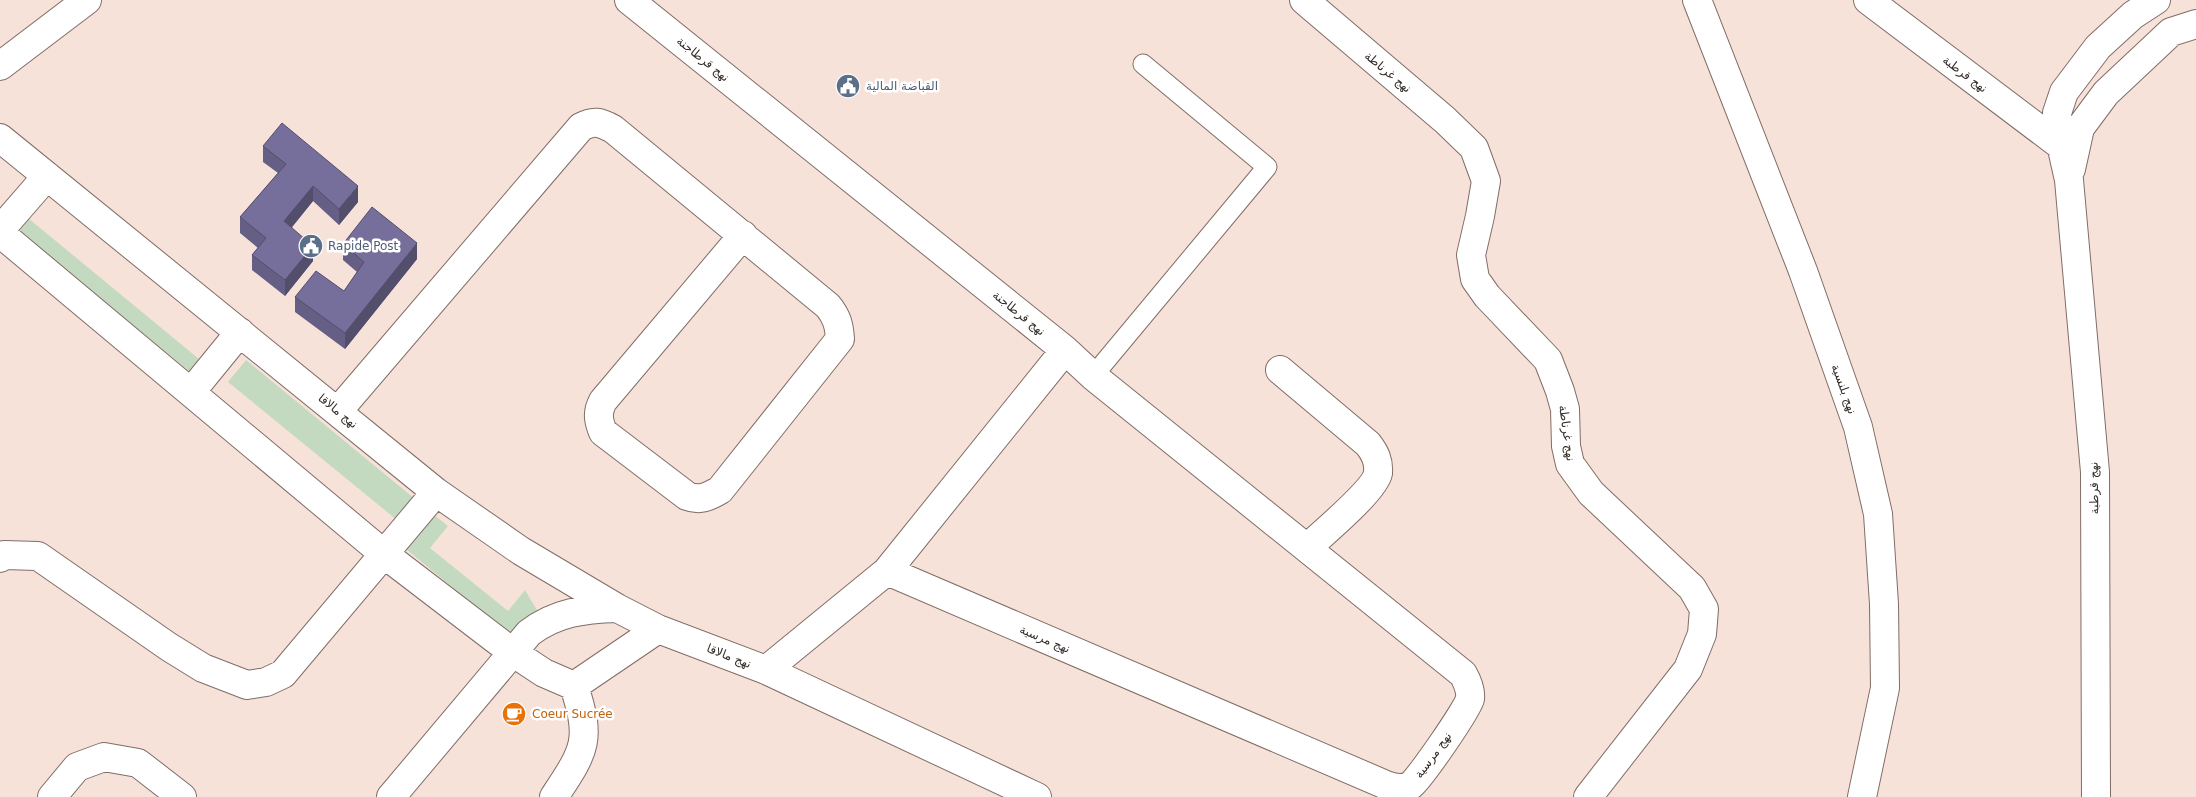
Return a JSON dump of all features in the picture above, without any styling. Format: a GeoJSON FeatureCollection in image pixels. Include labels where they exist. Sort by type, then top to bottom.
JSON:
{"type":"FeatureCollection","features":[{"type":"Feature","properties":{"kind":"street"},"geometry":{"type":"LineString","coordinates":[[0,66],[87,0]]}},
{"type":"Feature","properties":{"kind":"street","name":"نهج قرطاجنة"},"geometry":{"type":"LineString","coordinates":[[629,0],[1065,350]]}},
{"type":"Feature","properties":{"kind":"street","name":"نهج غرناطة"},"geometry":{"type":"LineString","coordinates":[[1304,0],[1446,120],[1474,148],[1486,182],[1470,255],[1475,279],[1487,296],[1548,360],[1565,408],[1566,446],[1570,464],[1591,493],[1692,588],[1704,609],[1702,634],[1688,669],[1588,797]]}},
{"type":"Feature","properties":{"kind":"street","name":"نهج بلنسية"},"geometry":{"type":"LineString","coordinates":[[1697,0],[1803,271],[1858,427],[1878,514],[1884,604],[1885,688],[1862,797]]}},
{"type":"Feature","properties":{"kind":"street","name":"نهج قرطبة"},"geometry":{"type":"LineString","coordinates":[[1868,0],[2068,160]]}},
{"type":"Feature","properties":{"kind":"street","name":"نهج قرطبة"},"geometry":{"type":"LineString","coordinates":[[2096,797],[2095,472],[2068,160],[2057,113],[2064,92],[2098,48],[2133,16],[2156,0]]}},
{"type":"Feature","properties":{"kind":"street","name":"نهج قرطبة"},"geometry":{"type":"LineString","coordinates":[[2068,160],[2080,128],[2106,93],[2171,32],[2196,24]]}},
{"type":"Feature","properties":{"kind":"street"},"geometry":{"type":"LineString","coordinates":[[338,411],[581,127],[592,121],[601,122],[613,129],[743,235],[828,306],[836,317],[839,326],[840,339],[720,490],[698,500],[687,496],[603,432],[599,422],[598,409],[743,235]]}},
{"type":"Feature","properties":{"kind":"street","name":"نهج مالاقا"},"geometry":{"type":"LineString","coordinates":[[0,138],[436,492],[521,551],[617,608],[658,629],[766,670],[1036,797]]}},
{"type":"Feature","properties":{"kind":"street"},"geometry":{"type":"LineString","coordinates":[[47,176],[0,231],[384,554],[512,652],[544,673],[574,686]]}},
{"type":"Feature","properties":{"kind":"street"},"geometry":{"type":"LineString","coordinates":[[191,392],[240,332]]}},
{"type":"Feature","properties":{"kind":"street"},"geometry":{"type":"LineString","coordinates":[[766,670],[888,572],[1065,350]]}},
{"type":"Feature","properties":{"kind":"street","name":"نهج مرسية"},"geometry":{"type":"LineString","coordinates":[[888,572],[1386,785],[1398,789],[1412,785],[1460,718],[1470,700],[1470,690],[1463,674],[1093,376],[1065,350]]}},
{"type":"Feature","properties":{"kind":"street"},"geometry":{"type":"LineString","coordinates":[[1280,370],[1368,444],[1377,457],[1378,474],[1370,489],[1307,548]]}},
{"type":"Feature","properties":{"kind":"street"},"geometry":{"type":"LineString","coordinates":[[0,558],[4,555],[38,556],[169,647],[203,668],[247,685],[266,682],[282,674],[436,492]]}},
{"type":"Feature","properties":{"kind":"street"},"geometry":{"type":"LineString","coordinates":[[391,797],[529,633],[543,622],[555,617],[583,610],[617,608]]}},
{"type":"Feature","properties":{"kind":"street"},"geometry":{"type":"LineString","coordinates":[[574,686],[658,629]]}},
{"type":"Feature","properties":{"kind":"street"},"geometry":{"type":"LineString","coordinates":[[554,797],[572,770],[584,744],[585,726],[574,686]]}},
{"type":"Feature","properties":{"kind":"street"},"geometry":{"type":"LineString","coordinates":[[52,797],[77,767],[104,756],[138,763],[182,797]]}},
{"type":"Feature","properties":{"kind":"lane"},"geometry":{"type":"LineString","coordinates":[[1093,376],[1267,167],[1143,64]]}},
{"type":"Feature","properties":{"kind":"green space"},"geometry":{"type":"Polygon","coordinates":[[[28,218],[199,359],[189,371],[17,231],[28,218]]]}},
{"type":"Feature","properties":{"kind":"green space"},"geometry":{"type":"Polygon","coordinates":[[[246,360],[415,499],[397,520],[228,382],[246,360]]]}},
{"type":"Feature","properties":{"kind":"green space"},"geometry":{"type":"Polygon","coordinates":[[[434,515],[448,526],[430,548],[508,611],[525,590],[538,612],[520,636],[503,629],[406,549],[434,515]]]}},
{"type":"Feature","properties":{"kind":"building"},"geometry":{"type":"Polygon","coordinates":[[[282,123],[358,186],[339,209],[313,186],[284,221],[313,246],[285,280],[252,255],[266,238],[240,217],[286,164],[263,146],[282,123]]]}},
{"type":"Feature","properties":{"kind":"building"},"geometry":{"type":"Polygon","coordinates":[[[372,207],[417,243],[345,333],[295,297],[316,271],[344,291],[364,262],[343,244],[372,207]]]}},
{"type":"Feature","properties":{"kind":"place","name":"القباضة المالية"},"geometry":{"type":"Point","coordinates":[848,86]}},
{"type":"Feature","properties":{"kind":"place","name":"Rapide Post"},"geometry":{"type":"Point","coordinates":[311,246]}},
{"type":"Feature","properties":{"kind":"place","name":"Coeur Sucrée"},"geometry":{"type":"Point","coordinates":[514,714]}}]}
